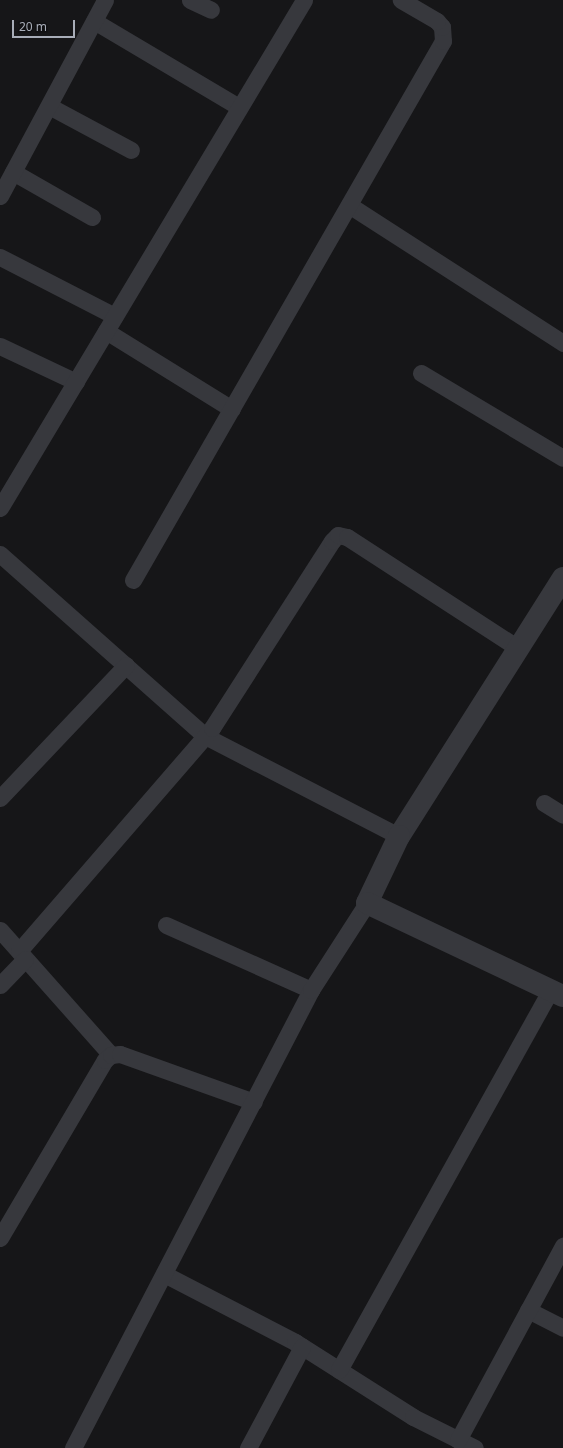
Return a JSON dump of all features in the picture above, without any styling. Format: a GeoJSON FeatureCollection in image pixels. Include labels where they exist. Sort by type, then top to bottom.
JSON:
{"type":"FeatureCollection","features":[{"type":"Feature","properties":{"kind":"street"},"geometry":{"type":"LineString","coordinates":[[0,196],[105,0]]}},
{"type":"Feature","properties":{"kind":"street"},"geometry":{"type":"LineString","coordinates":[[190,0],[211,10]]}},
{"type":"Feature","properties":{"kind":"street"},"geometry":{"type":"LineString","coordinates":[[3,504],[304,0]]}},
{"type":"Feature","properties":{"kind":"street"},"geometry":{"type":"LineString","coordinates":[[133,580],[443,41],[442,27],[437,21],[401,0]]}},
{"type":"Feature","properties":{"kind":"street"},"geometry":{"type":"LineString","coordinates":[[94,21],[239,107]]}},
{"type":"Feature","properties":{"kind":"street"},"geometry":{"type":"LineString","coordinates":[[49,106],[131,150]]}},
{"type":"Feature","properties":{"kind":"street"},"geometry":{"type":"LineString","coordinates":[[13,172],[92,217]]}},
{"type":"Feature","properties":{"kind":"street"},"geometry":{"type":"LineString","coordinates":[[349,205],[563,343]]}},
{"type":"Feature","properties":{"kind":"street"},"geometry":{"type":"LineString","coordinates":[[0,257],[115,316]]}},
{"type":"Feature","properties":{"kind":"street"},"geometry":{"type":"LineString","coordinates":[[106,332],[232,409]]}},
{"type":"Feature","properties":{"kind":"street"},"geometry":{"type":"LineString","coordinates":[[0,346],[76,382]]}},
{"type":"Feature","properties":{"kind":"street"},"geometry":{"type":"LineString","coordinates":[[421,373],[563,458]]}},
{"type":"Feature","properties":{"kind":"street"},"geometry":{"type":"LineString","coordinates":[[0,985],[22,955],[208,732],[231,702],[332,541],[338,536],[347,537],[518,648]]}},
{"type":"Feature","properties":{"kind":"street"},"geometry":{"type":"LineString","coordinates":[[0,554],[126,666],[208,732],[399,836]]}},
{"type":"Feature","properties":{"kind":"street"},"geometry":{"type":"LineString","coordinates":[[73,1448],[311,990],[370,896],[399,836],[563,578]]}},
{"type":"Feature","properties":{"kind":"street"},"geometry":{"type":"LineString","coordinates":[[0,798],[126,666]]}},
{"type":"Feature","properties":{"kind":"street"},"geometry":{"type":"LineString","coordinates":[[544,803],[563,815]]}},
{"type":"Feature","properties":{"kind":"street"},"geometry":{"type":"LineString","coordinates":[[339,1370],[557,993],[370,896]]}},
{"type":"Feature","properties":{"kind":"street"},"geometry":{"type":"LineString","coordinates":[[166,925],[311,990]]}},
{"type":"Feature","properties":{"kind":"street"},"geometry":{"type":"LineString","coordinates":[[0,930],[111,1055]]}},
{"type":"Feature","properties":{"kind":"street"},"geometry":{"type":"LineString","coordinates":[[0,1238],[105,1060],[111,1055],[120,1054],[254,1102]]}},
{"type":"Feature","properties":{"kind":"street"},"geometry":{"type":"LineString","coordinates":[[458,1440],[563,1246]]}},
{"type":"Feature","properties":{"kind":"street"},"geometry":{"type":"LineString","coordinates":[[164,1274],[302,1347],[413,1417],[475,1448]]}},
{"type":"Feature","properties":{"kind":"street"},"geometry":{"type":"LineString","coordinates":[[528,1310],[563,1328]]}},
{"type":"Feature","properties":{"kind":"street"},"geometry":{"type":"LineString","coordinates":[[248,1448],[302,1347]]}}]}
